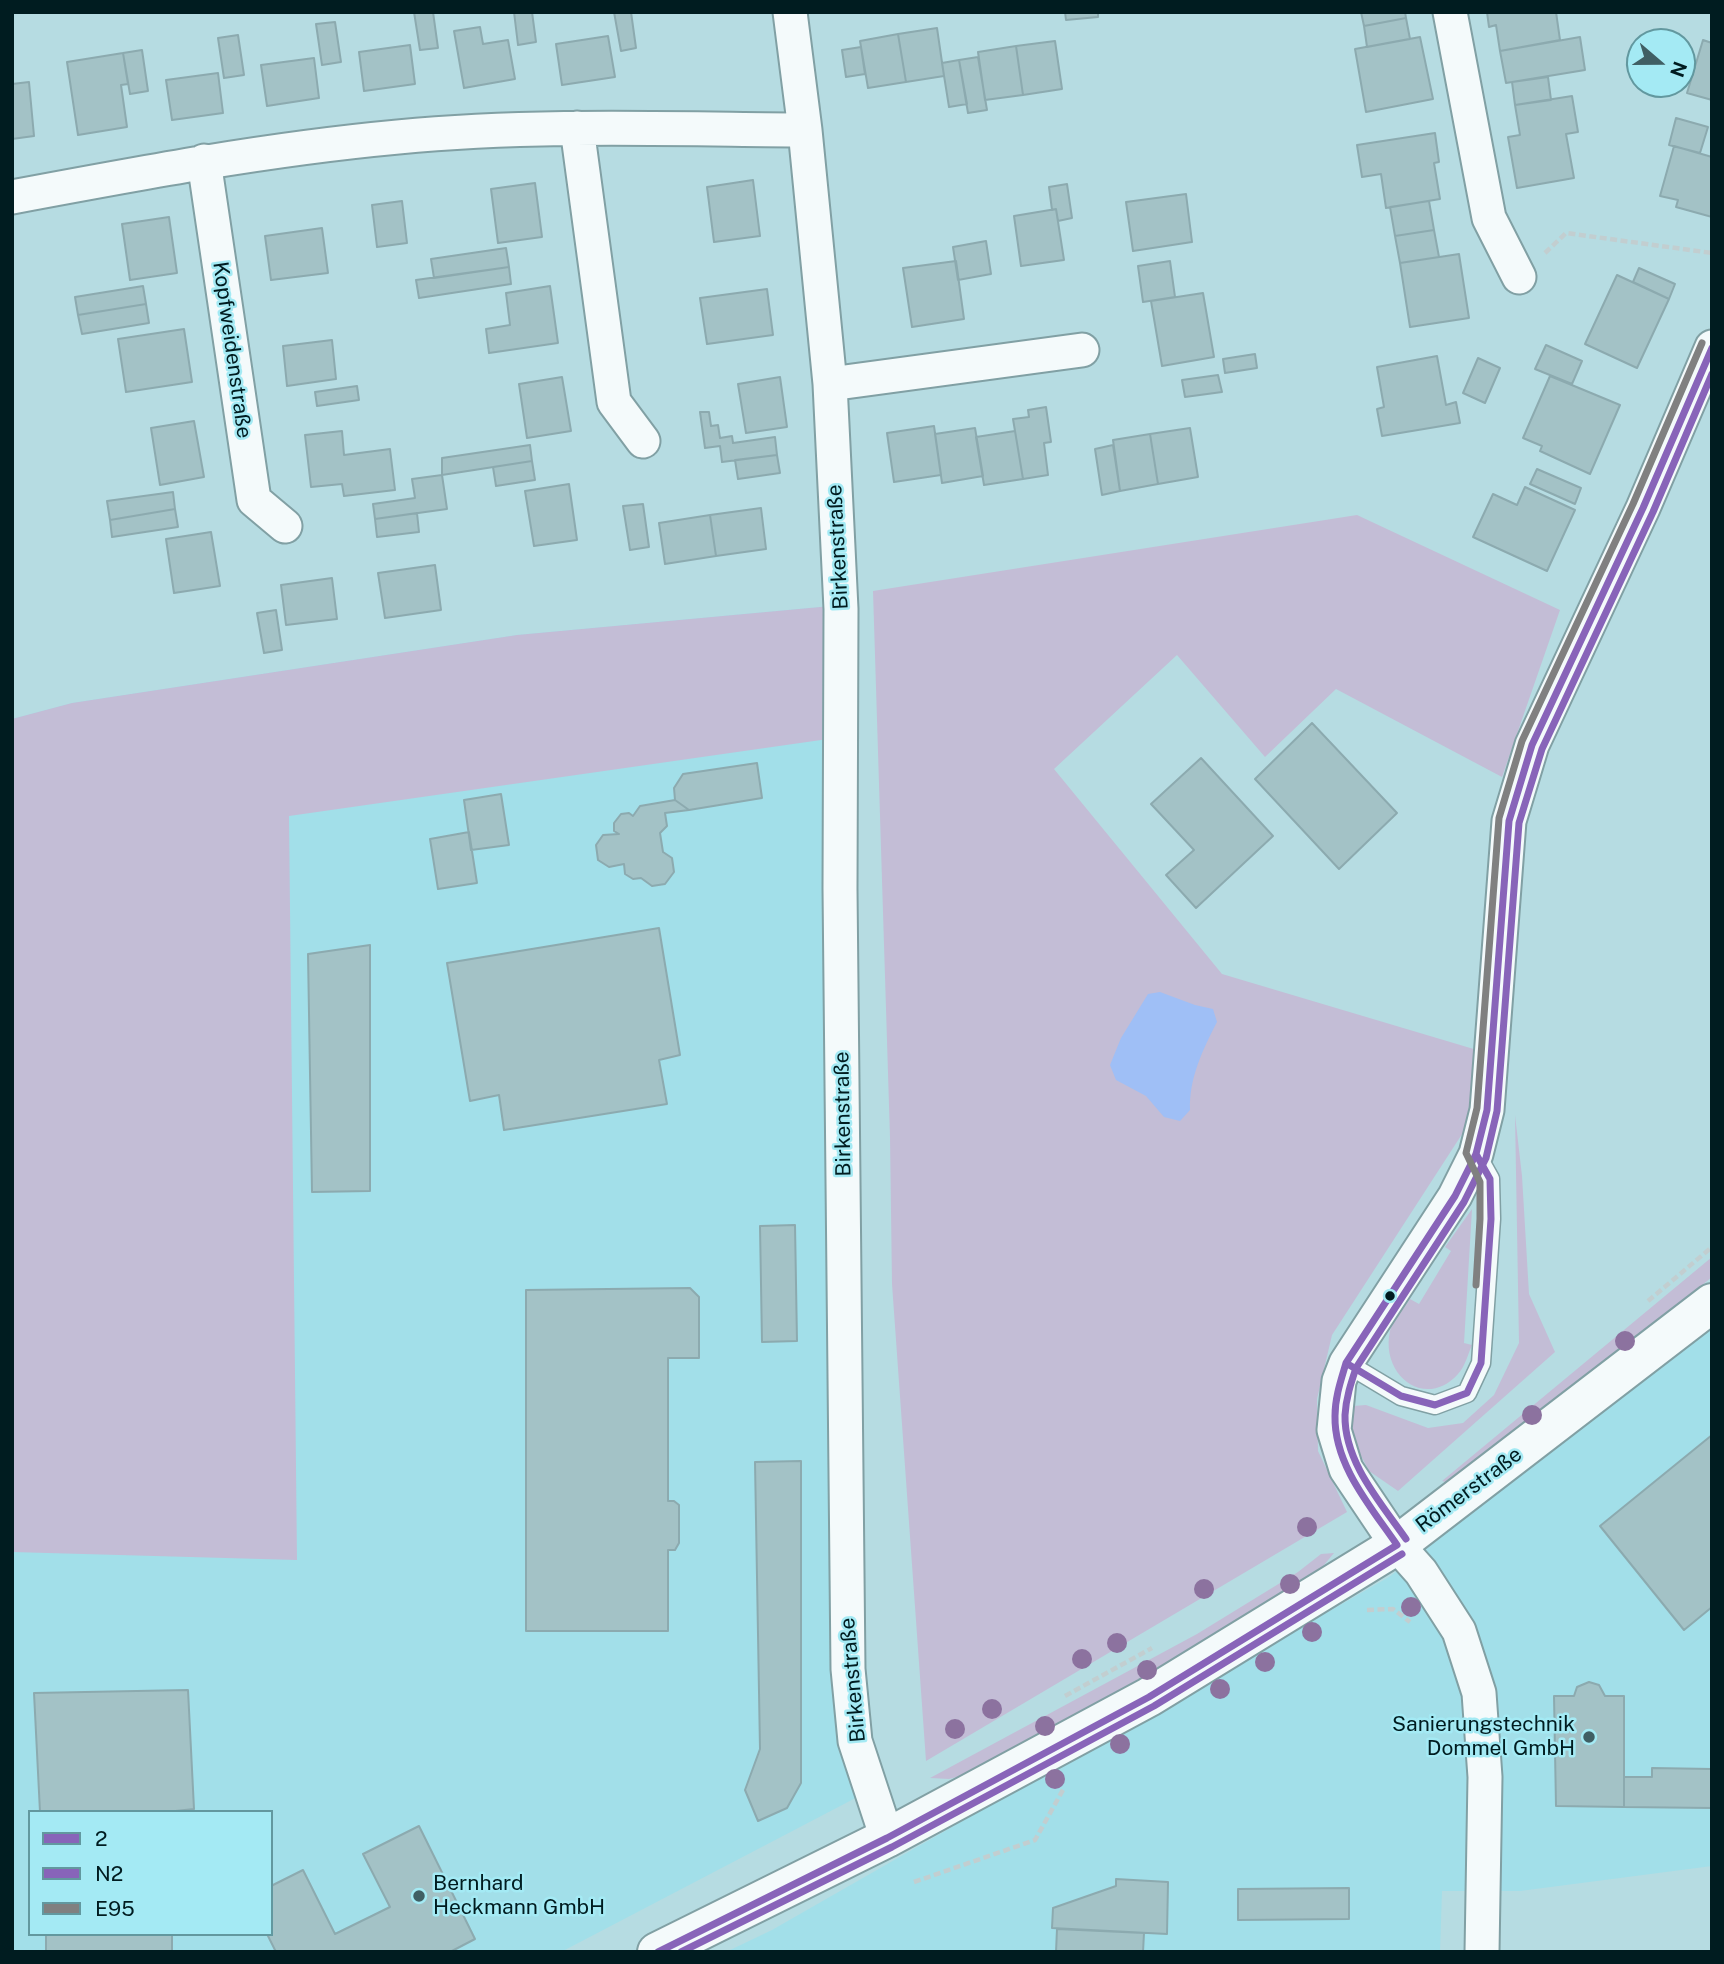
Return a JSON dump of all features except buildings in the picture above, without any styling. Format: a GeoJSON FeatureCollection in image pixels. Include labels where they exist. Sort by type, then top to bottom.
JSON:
{"type":"FeatureCollection","features":[{"type":"Feature","properties":{"kind":"main road","name":"Römerstraße"},"geometry":{"type":"LineString","coordinates":[[657,1952],[887,1838],[1149,1697],[1397,1545],[1712,1303]]}},
{"type":"Feature","properties":{"kind":"street","name":"Birkenstraße"},"geometry":{"type":"LineString","coordinates":[[790,12],[805,130],[830,384],[841,609],[848,1669],[855,1741],[887,1838]]}},
{"type":"Feature","properties":{"kind":"street"},"geometry":{"type":"LineString","coordinates":[[1450,12],[1489,218],[1519,277]]}},
{"type":"Feature","properties":{"kind":"street"},"geometry":{"type":"LineString","coordinates":[[12,197],[204,161],[399,137],[577,128],[805,130]]}},
{"type":"Feature","properties":{"kind":"street"},"geometry":{"type":"LineString","coordinates":[[577,128],[614,402],[643,441]]}},
{"type":"Feature","properties":{"kind":"street","name":"Kopfweidenstraße"},"geometry":{"type":"LineString","coordinates":[[204,161],[254,500],[285,526]]}},
{"type":"Feature","properties":{"kind":"street"},"geometry":{"type":"LineString","coordinates":[[1482,1952],[1485,1777],[1479,1693],[1459,1631],[1346,1469],[1334,1430],[1337,1390],[1346,1363],[1455,1196],[1476,1154],[1487,1110],[1509,821],[1532,745],[1643,508],[1712,347]]}},
{"type":"Feature","properties":{"kind":"street"},"geometry":{"type":"LineString","coordinates":[[830,384],[1082,350]]}},
{"type":"Feature","properties":{"kind":"lane"},"geometry":{"type":"LineString","coordinates":[[1346,1363],[1401,1396],[1435,1405],[1467,1393],[1480,1363],[1491,1219],[1490,1179],[1476,1154]]}},
{"type":"Feature","properties":{"kind":"path"},"geometry":{"type":"LineString","coordinates":[[1519,277],[1566,233],[1712,253]]}},
{"type":"Feature","properties":{"kind":"path"},"geometry":{"type":"LineString","coordinates":[[1358,1616],[1369,1609],[1392,1609],[1410,1621],[1418,1632]]}},
{"type":"Feature","properties":{"kind":"path"},"geometry":{"type":"LineString","coordinates":[[914,1882],[1035,1840],[1061,1790],[1072,1783]]}},
{"type":"Feature","properties":{"kind":"shaded area"},"geometry":{"type":"Polygon","coordinates":[[[1357,515],[1560,610],[1502,777],[1336,689],[1265,757],[1177,655],[1054,769],[1222,974],[1477,1050],[1466,1128],[1332,1335],[1317,1399],[1318,1451],[1347,1512],[926,1761],[892,1284],[873,591],[1357,515]]]}},
{"type":"Feature","properties":{"kind":"shaded area"},"geometry":{"type":"Polygon","coordinates":[[[831,606],[867,1792],[561,1952],[12,1952],[12,719],[72,703],[517,635],[831,606]]]}},
{"type":"Feature","properties":{"kind":"shaded area"},"geometry":{"type":"Polygon","coordinates":[[[831,606],[835,738],[289,816],[297,1560],[12,1552],[12,719],[72,703],[517,635],[831,606]]]}},
{"type":"Feature","properties":{"kind":"shaded area"},"geometry":{"type":"Polygon","coordinates":[[[1160,992],[1213,1009],[1217,1022],[1194,1075],[1190,1110],[1180,1121],[1164,1117],[1146,1096],[1116,1080],[1110,1065],[1121,1038],[1148,994],[1160,992]]]}},
{"type":"Feature","properties":{"kind":"shaded area"},"geometry":{"type":"Polygon","coordinates":[[[1515,1115],[1522,1176],[1529,1294],[1555,1352],[1398,1491],[1369,1471],[1351,1437],[1353,1406],[1366,1405],[1428,1428],[1463,1423],[1494,1395],[1519,1343],[1515,1115]]]}},
{"type":"Feature","properties":{"kind":"shaded area"},"geometry":{"type":"Polygon","coordinates":[[[1472,1209],[1464,1343],[1472,1345],[1458,1374],[1445,1384],[1432,1389],[1420,1388],[1408,1383],[1392,1362],[1389,1347],[1391,1327],[1410,1299],[1419,1304],[1451,1251],[1445,1247],[1472,1209]]]}},
{"type":"Feature","properties":{"kind":"shaded area"},"geometry":{"type":"Polygon","coordinates":[[[1712,1257],[1712,1277],[1609,1361],[1449,1483],[1442,1481],[1712,1257]]]}},
{"type":"Feature","properties":{"kind":"shaded area"},"geometry":{"type":"Polygon","coordinates":[[[1712,1328],[1712,1866],[1520,1891],[1442,1891],[1440,1952],[726,1952],[772,1930],[1389,1577],[1712,1328]]]}},
{"type":"Feature","properties":{"kind":"shaded area"},"geometry":{"type":"Polygon","coordinates":[[[1334,1553],[1319,1571],[1301,1584],[1093,1706],[964,1775],[949,1779],[930,1778],[1197,1634],[1298,1572],[1321,1554],[1334,1553]]]}},
{"type":"Feature","properties":{"kind":"transit line","name":"E95"},"geometry":{"type":"LineString","coordinates":[[1476,1285],[1480,1182],[1466,1153],[1477,1108],[1499,818],[1522,741],[1633,504],[1702,343]]}},
{"type":"Feature","properties":{"kind":"transit line","name":"2"},"geometry":{"type":"LineString","coordinates":[[1397,1545],[1356,1485],[1341,1451],[1335,1416],[1340,1382],[1346,1363],[1455,1196],[1476,1154],[1487,1110],[1509,821],[1532,745],[1643,508],[1712,348]]}},
{"type":"Feature","properties":{"kind":"transit line","name":"N2"},"geometry":{"type":"LineString","coordinates":[[1406,1539],[1375,1496],[1357,1465],[1346,1432],[1345,1415],[1349,1391],[1356,1368],[1464,1202],[1486,1158],[1497,1111],[1519,823],[1542,749],[1653,512],[1712,374]]}},
{"type":"Feature","properties":{"kind":"transit line","name":"2"},"geometry":{"type":"LineString","coordinates":[[1346,1363],[1401,1396],[1435,1405],[1467,1393],[1481,1363],[1491,1219],[1490,1179],[1476,1154]]}},
{"type":"Feature","properties":{"kind":"transit line","name":"2"},"geometry":{"type":"LineString","coordinates":[[658,1952],[887,1838],[1149,1697],[1397,1545]]}},
{"type":"Feature","properties":{"kind":"transit line","name":"N2"},"geometry":{"type":"LineString","coordinates":[[681,1952],[892,1847],[1154,1706],[1402,1554]]}},
{"type":"Feature","properties":{"kind":"place","name":"Sanierungstechnik Dommel GmbH"},"geometry":{"type":"Point","coordinates":[1589,1737]}},
{"type":"Feature","properties":{"kind":"place","name":"Bernhard Heckmann GmbH"},"geometry":{"type":"Point","coordinates":[419,1896]}}]}
